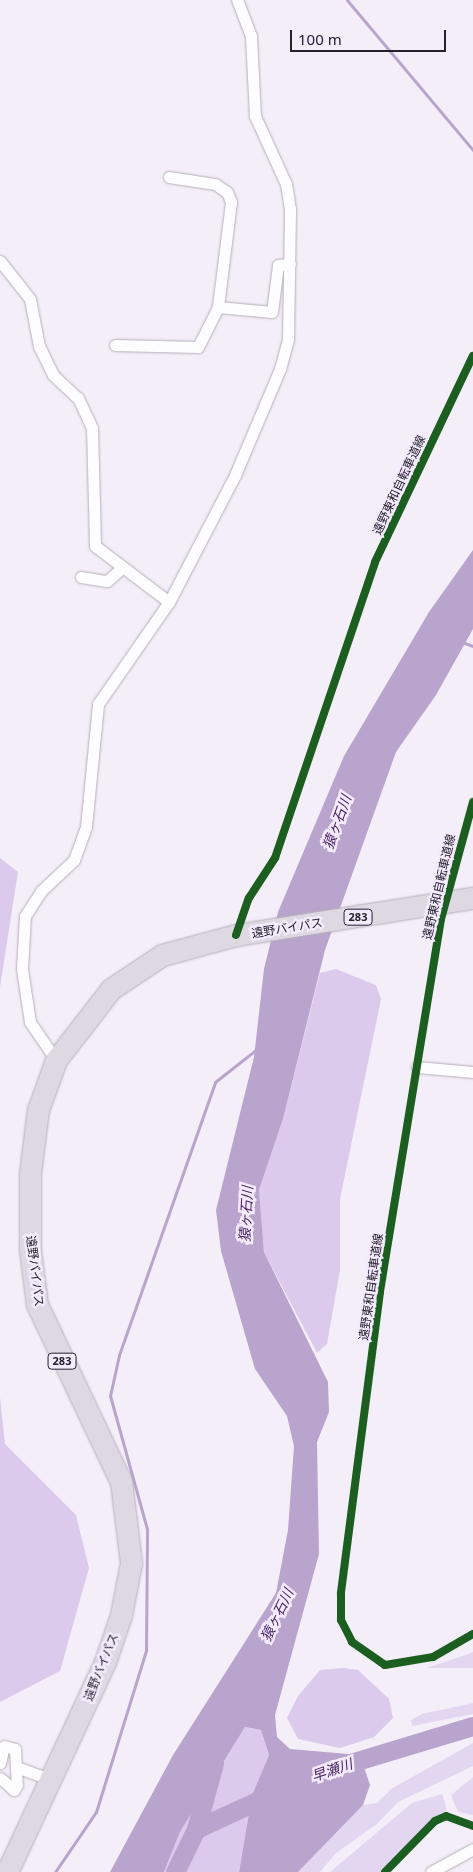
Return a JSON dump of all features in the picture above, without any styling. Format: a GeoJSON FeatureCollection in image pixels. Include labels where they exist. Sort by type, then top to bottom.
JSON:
{"type":"FeatureCollection","features":[{"type":"Feature","properties":{"kind":"highway","name":"遠野バイパス"},"geometry":{"type":"LineString","coordinates":[[7,1872],[52,1780],[105,1662],[121,1615],[131,1563],[121,1482],[37,1304],[30,1250],[30,1173],[38,1110],[56,1060],[111,989],[162,954],[250,933],[471,900]]}},
{"type":"Feature","properties":{"kind":"street"},"geometry":{"type":"LineString","coordinates":[[56,1060],[30,1022],[22,969],[25,916],[41,892],[74,860],[86,827],[98,704],[169,602],[235,475],[280,369],[288,339],[290,264],[286,184],[255,116],[251,36],[237,0]]}},
{"type":"Feature","properties":{"kind":"street"},"geometry":{"type":"LineString","coordinates":[[115,345],[198,347],[218,307],[230,202],[227,192],[215,184],[169,177]]}},
{"type":"Feature","properties":{"kind":"street"},"geometry":{"type":"LineString","coordinates":[[0,261],[30,299],[39,346],[53,375],[78,398],[92,428],[96,546],[122,568],[169,602]]}},
{"type":"Feature","properties":{"kind":"street"},"geometry":{"type":"LineString","coordinates":[[218,307],[272,312],[278,265],[290,264]]}},
{"type":"Feature","properties":{"kind":"street"},"geometry":{"type":"LineString","coordinates":[[81,577],[107,581],[122,568]]}},
{"type":"Feature","properties":{"kind":"street"},"geometry":{"type":"LineString","coordinates":[[417,1067],[473,1072]]}},
{"type":"Feature","properties":{"kind":"street"},"geometry":{"type":"LineString","coordinates":[[0,1763],[4,1746],[15,1749],[19,1768],[14,1790],[0,1778]]}},
{"type":"Feature","properties":{"kind":"street"},"geometry":{"type":"LineString","coordinates":[[19,1768],[52,1780]]}},
{"type":"Feature","properties":{"kind":"street"},"geometry":{"type":"LineString","coordinates":[[431,1872],[473,1848]]}},
{"type":"Feature","properties":{"kind":"shaded area"},"geometry":{"type":"Polygon","coordinates":[[[0,858],[18,872],[0,987],[0,858]]]}},
{"type":"Feature","properties":{"kind":"shaded area"},"geometry":{"type":"Polygon","coordinates":[[[336,969],[376,985],[381,999],[340,1199],[340,1270],[327,1344],[317,1353],[264,1252],[259,1190],[283,1119],[320,973],[336,969]]]}},
{"type":"Feature","properties":{"kind":"shaded area"},"geometry":{"type":"Polygon","coordinates":[[[0,1397],[5,1444],[76,1515],[89,1568],[60,1671],[0,1702],[0,1397]]]}},
{"type":"Feature","properties":{"kind":"shaded area"},"geometry":{"type":"Polygon","coordinates":[[[473,1652],[473,1668],[426,1668],[466,1655],[473,1652]]]}},
{"type":"Feature","properties":{"kind":"shaded area"},"geometry":{"type":"Polygon","coordinates":[[[343,1668],[358,1670],[389,1699],[393,1718],[374,1737],[340,1748],[298,1739],[287,1718],[298,1696],[320,1670],[343,1668]]]}},
{"type":"Feature","properties":{"kind":"shaded area"},"geometry":{"type":"Polygon","coordinates":[[[473,1703],[473,1714],[412,1726],[411,1720],[422,1714],[473,1703]]]}},
{"type":"Feature","properties":{"kind":"shaded area"},"geometry":{"type":"Polygon","coordinates":[[[245,1727],[261,1730],[269,1755],[252,1795],[239,1872],[164,1872],[180,1832],[245,1727]]]}},
{"type":"Feature","properties":{"kind":"shaded area"},"geometry":{"type":"Polygon","coordinates":[[[473,1743],[473,1766],[398,1802],[377,1824],[336,1853],[320,1872],[298,1872],[363,1805],[377,1803],[391,1789],[473,1743]]]}},
{"type":"Feature","properties":{"kind":"shaded area"},"geometry":{"type":"Polygon","coordinates":[[[473,1777],[473,1815],[458,1812],[451,1795],[473,1777]]]}},
{"type":"Feature","properties":{"kind":"shaded area"},"geometry":{"type":"Polygon","coordinates":[[[442,1794],[447,1810],[430,1821],[381,1872],[330,1872],[412,1803],[442,1794]]]}},
{"type":"Feature","properties":{"kind":"water"},"geometry":{"type":"Polygon","coordinates":[[[473,550],[473,629],[436,695],[396,752],[325,950],[283,1119],[259,1190],[264,1252],[328,1382],[329,1412],[317,1442],[319,1554],[275,1715],[277,1737],[290,1749],[360,1755],[370,1785],[363,1805],[298,1872],[239,1872],[252,1795],[269,1755],[261,1730],[245,1727],[180,1832],[164,1872],[110,1872],[173,1755],[276,1593],[288,1530],[294,1446],[287,1416],[255,1369],[221,1251],[216,1210],[254,1057],[264,969],[278,912],[344,756],[429,612],[473,550]]]}},
{"type":"Feature","properties":{"kind":"waterway"},"geometry":{"type":"LineString","coordinates":[[347,0],[473,150]]}},
{"type":"Feature","properties":{"kind":"waterway"},"geometry":{"type":"LineString","coordinates":[[462,642],[473,646]]}},
{"type":"Feature","properties":{"kind":"waterway"},"geometry":{"type":"LineString","coordinates":[[55,1872],[96,1812],[146,1650],[147,1529],[110,1396],[119,1355],[215,1082],[257,1049]]}},
{"type":"Feature","properties":{"kind":"waterway","name":"早瀬川"},"geometry":{"type":"LineString","coordinates":[[337,1767],[473,1726]]}},
{"type":"Feature","properties":{"kind":"waterway","name":"猿ヶ石川"},"geometry":{"type":"LineString","coordinates":[[175,1872],[196,1829],[214,1763]]}},
{"type":"Feature","properties":{"kind":"waterway","name":"早瀬川"},"geometry":{"type":"LineString","coordinates":[[196,1829],[272,1794]]}},
{"type":"Feature","properties":{"kind":"cycle path","name":"遠野東和自転車道線"},"geometry":{"type":"LineString","coordinates":[[236,935],[249,898],[275,858],[375,562],[473,356]]}},
{"type":"Feature","properties":{"kind":"cycle path","name":"遠野東和自転車道線"},"geometry":{"type":"LineString","coordinates":[[473,802],[441,919],[380,1292],[341,1593],[341,1620],[352,1642],[385,1665],[433,1657],[473,1634]]}},
{"type":"Feature","properties":{"kind":"cycle path"},"geometry":{"type":"LineString","coordinates":[[385,1872],[435,1821],[446,1816],[473,1826]]}}]}
